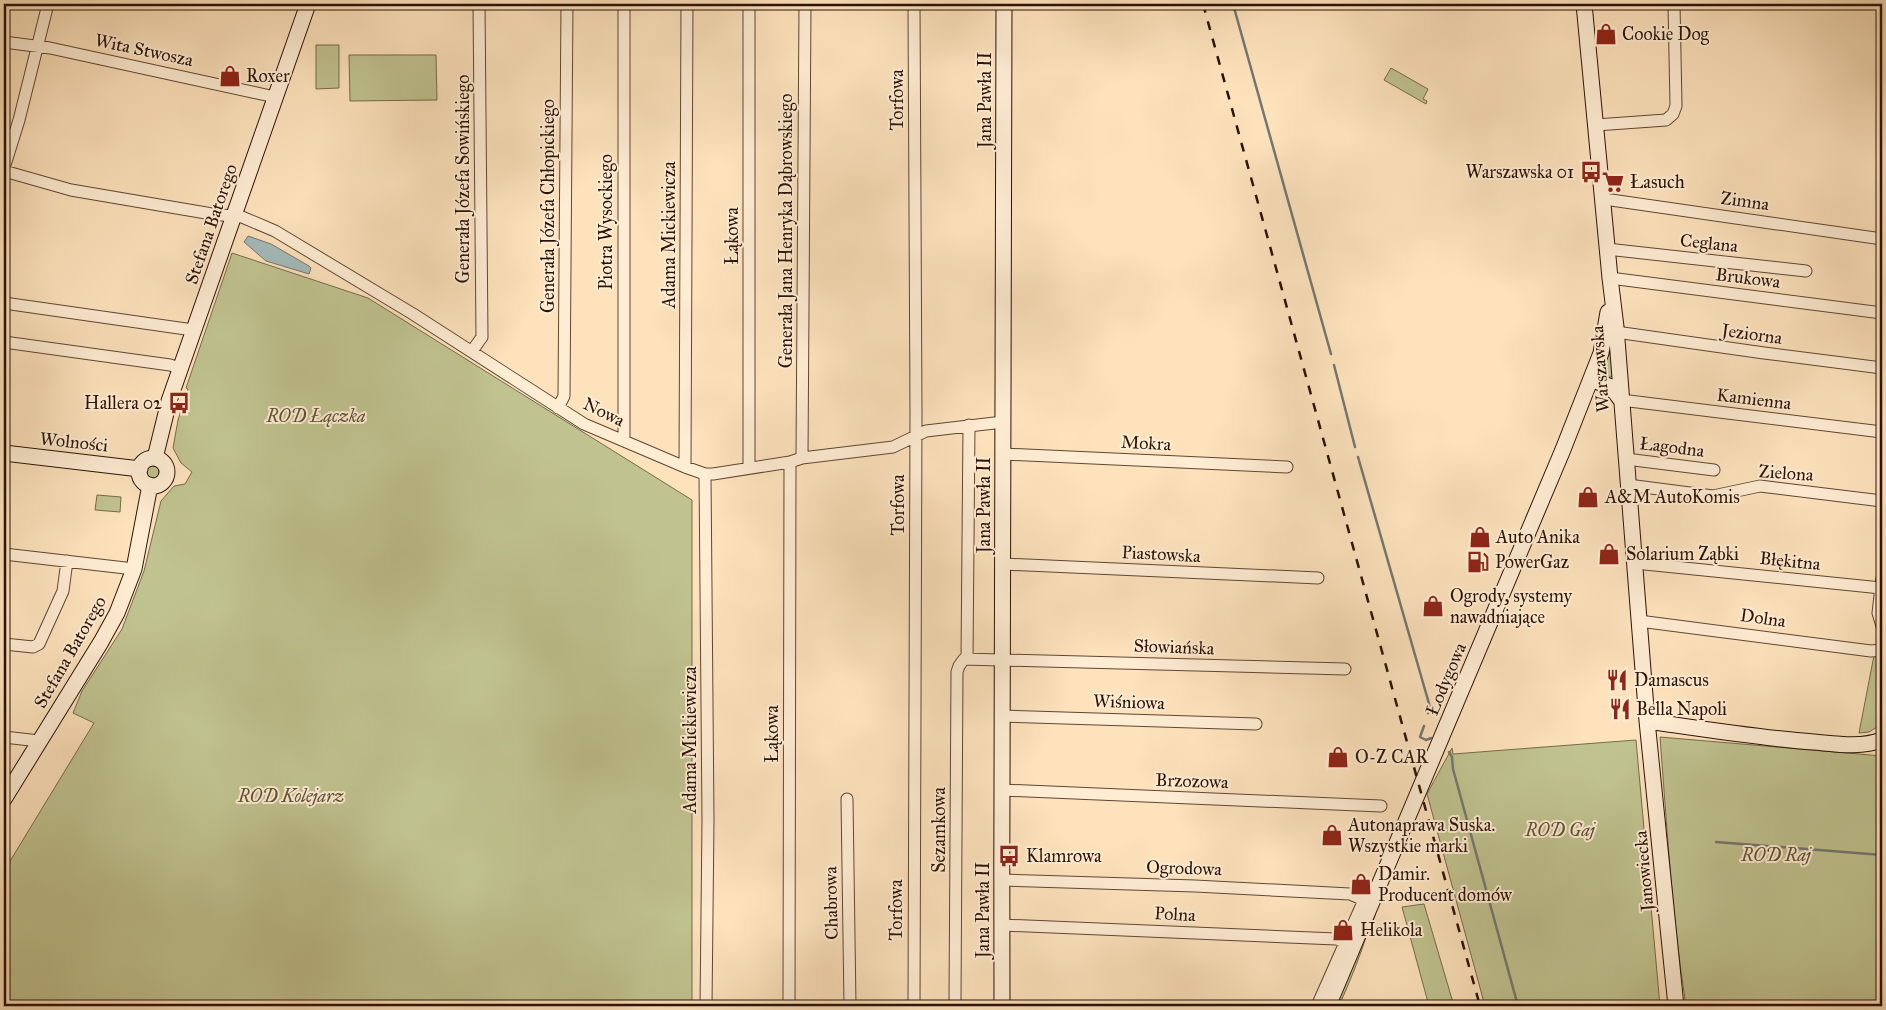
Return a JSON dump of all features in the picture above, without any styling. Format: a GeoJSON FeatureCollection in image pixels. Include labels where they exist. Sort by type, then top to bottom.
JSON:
{"type":"FeatureCollection","features":[{"type":"Feature","properties":{"kind":"street"},"geometry":{"type":"LineString","coordinates":[[4,169],[19,120],[48,4]]}},
{"type":"Feature","properties":{"kind":"street","name":"Stefana Batorego"},"geometry":{"type":"LineString","coordinates":[[155,458],[164,415],[308,4]]}},
{"type":"Feature","properties":{"kind":"street","name":"Generała Józefa Sowińskiego"},"geometry":{"type":"LineString","coordinates":[[472,352],[482,337],[479,4]]}},
{"type":"Feature","properties":{"kind":"street","name":"Generała Józefa Chłopickiego"},"geometry":{"type":"LineString","coordinates":[[558,408],[564,396],[567,4]]}},
{"type":"Feature","properties":{"kind":"street","name":"Piotra Wysockiego"},"geometry":{"type":"LineString","coordinates":[[624,4],[624,441]]}},
{"type":"Feature","properties":{"kind":"street","name":"Adama Mickiewicza"},"geometry":{"type":"LineString","coordinates":[[685,467],[687,4]]}},
{"type":"Feature","properties":{"kind":"street","name":"Łąkowa"},"geometry":{"type":"LineString","coordinates":[[749,4],[750,468]]}},
{"type":"Feature","properties":{"kind":"street","name":"Generała Jana Henryka Dąbrowskiego"},"geometry":{"type":"LineString","coordinates":[[802,458],[805,4]]}},
{"type":"Feature","properties":{"kind":"street","name":"Torfowa"},"geometry":{"type":"LineString","coordinates":[[914,4],[916,436],[914,1006]]}},
{"type":"Feature","properties":{"kind":"street","name":"Jana Pawła II"},"geometry":{"type":"LineString","coordinates":[[1002,1006],[1001,716],[1004,4]]}},
{"type":"Feature","properties":{"kind":"street"},"geometry":{"type":"LineString","coordinates":[[1596,125],[1666,120],[1674,114],[1676,106],[1674,4]]}},
{"type":"Feature","properties":{"kind":"street","name":"Warszawska"},"geometry":{"type":"LineString","coordinates":[[1584,5],[1616,332],[1648,726]]}},
{"type":"Feature","properties":{"kind":"street","name":"Wita Stwosza"},"geometry":{"type":"LineString","coordinates":[[4,42],[37,46],[275,97]]}},
{"type":"Feature","properties":{"kind":"street","name":"Nowa"},"geometry":{"type":"LineString","coordinates":[[4,169],[71,190],[246,218],[290,238],[584,424],[705,474],[790,462],[802,458],[893,447],[926,430],[1003,422]]}},
{"type":"Feature","properties":{"kind":"street","name":"Zimna"},"geometry":{"type":"LineString","coordinates":[[1603,200],[1707,213],[1882,239]]}},
{"type":"Feature","properties":{"kind":"street","name":"Ceglana"},"geometry":{"type":"LineString","coordinates":[[1607,249],[1806,272]]}},
{"type":"Feature","properties":{"kind":"street","name":"Brukowa"},"geometry":{"type":"LineString","coordinates":[[1610,278],[1882,313]]}},
{"type":"Feature","properties":{"kind":"street","name":"Łodygowa"},"geometry":{"type":"LineString","coordinates":[[1328,1006],[1592,379],[1601,353],[1607,326],[1610,278]]}},
{"type":"Feature","properties":{"kind":"street"},"geometry":{"type":"LineString","coordinates":[[4,302],[193,330]]}},
{"type":"Feature","properties":{"kind":"street","name":"Jeziorna"},"geometry":{"type":"LineString","coordinates":[[1616,332],[1764,354],[1882,368]]}},
{"type":"Feature","properties":{"kind":"street"},"geometry":{"type":"LineString","coordinates":[[4,342],[170,365],[180,368]]}},
{"type":"Feature","properties":{"kind":"street"},"geometry":{"type":"LineString","coordinates":[[1592,379],[1610,387],[1622,400]]}},
{"type":"Feature","properties":{"kind":"street","name":"Kamienna"},"geometry":{"type":"LineString","coordinates":[[1622,400],[1882,432]]}},
{"type":"Feature","properties":{"kind":"street","name":"Sezamkowa"},"geometry":{"type":"LineString","coordinates":[[956,1006],[958,672],[961,662],[968,659],[969,425]]}},
{"type":"Feature","properties":{"kind":"street","name":"Wolności"},"geometry":{"type":"LineString","coordinates":[[4,453],[140,469]]}},
{"type":"Feature","properties":{"kind":"street","name":"Mokra"},"geometry":{"type":"LineString","coordinates":[[1003,454],[1287,467]]}},
{"type":"Feature","properties":{"kind":"street"},"geometry":{"type":"LineString","coordinates":[[155,458],[160,459],[166,466],[166,476],[160,484],[150,485],[142,479],[140,469],[145,460],[155,458]]}},
{"type":"Feature","properties":{"kind":"street","name":"Łagodna"},"geometry":{"type":"LineString","coordinates":[[1626,459],[1714,470]]}},
{"type":"Feature","properties":{"kind":"street","name":"Łąkowa"},"geometry":{"type":"LineString","coordinates":[[789,1006],[790,462]]}},
{"type":"Feature","properties":{"kind":"street","name":"Adama Mickiewicza"},"geometry":{"type":"LineString","coordinates":[[705,474],[708,820],[706,1006]]}},
{"type":"Feature","properties":{"kind":"street","name":"Stefana Batorego"},"geometry":{"type":"LineString","coordinates":[[4,798],[102,642],[116,613],[134,569],[150,485]]}},
{"type":"Feature","properties":{"kind":"street","name":"Zielona"},"geometry":{"type":"LineString","coordinates":[[1628,485],[1713,496],[1760,486],[1882,501]]}},
{"type":"Feature","properties":{"kind":"street"},"geometry":{"type":"LineString","coordinates":[[4,554],[134,569]]}},
{"type":"Feature","properties":{"kind":"street"},"geometry":{"type":"LineString","coordinates":[[4,644],[33,647],[39,644],[63,591],[67,560]]}},
{"type":"Feature","properties":{"kind":"street","name":"Błękitna"},"geometry":{"type":"LineString","coordinates":[[1635,563],[1882,583]]}},
{"type":"Feature","properties":{"kind":"street","name":"Piastowska"},"geometry":{"type":"LineString","coordinates":[[1003,564],[1318,578]]}},
{"type":"Feature","properties":{"kind":"street"},"geometry":{"type":"LineString","coordinates":[[1882,583],[1878,613],[1882,626]]}},
{"type":"Feature","properties":{"kind":"street","name":"Dolna"},"geometry":{"type":"LineString","coordinates":[[1639,621],[1871,651],[1882,650]]}},
{"type":"Feature","properties":{"kind":"street"},"geometry":{"type":"LineString","coordinates":[[968,659],[1002,660]]}},
{"type":"Feature","properties":{"kind":"street","name":"Słowiańska"},"geometry":{"type":"LineString","coordinates":[[1002,660],[1345,669]]}},
{"type":"Feature","properties":{"kind":"street","name":"Wiśniowa"},"geometry":{"type":"LineString","coordinates":[[1001,716],[1256,724]]}},
{"type":"Feature","properties":{"kind":"street"},"geometry":{"type":"LineString","coordinates":[[1648,726],[1852,745],[1868,744],[1882,740]]}},
{"type":"Feature","properties":{"kind":"street","name":"Janowiecka"},"geometry":{"type":"LineString","coordinates":[[1648,726],[1676,1006]]}},
{"type":"Feature","properties":{"kind":"street"},"geometry":{"type":"LineString","coordinates":[[4,737],[39,741]]}},
{"type":"Feature","properties":{"kind":"street","name":"Brzozowa"},"geometry":{"type":"LineString","coordinates":[[1002,790],[1381,806]]}},
{"type":"Feature","properties":{"kind":"street","name":"Chabrowa"},"geometry":{"type":"LineString","coordinates":[[847,799],[850,1006]]}},
{"type":"Feature","properties":{"kind":"street","name":"Ogrodowa"},"geometry":{"type":"LineString","coordinates":[[1002,880],[1316,891],[1350,894],[1364,900],[1346,942]]}},
{"type":"Feature","properties":{"kind":"street","name":"Polna"},"geometry":{"type":"LineString","coordinates":[[1002,924],[1336,938],[1346,942]]}},
{"type":"Feature","properties":{"kind":"street"},"geometry":{"type":"LineString","coordinates":[[1318,1006],[1346,942]]}},
{"type":"Feature","properties":{"kind":"green space"},"geometry":{"type":"Polygon","coordinates":[[[316,45],[339,45],[339,88],[316,89],[316,45]]]}},
{"type":"Feature","properties":{"kind":"green space"},"geometry":{"type":"Polygon","coordinates":[[[349,55],[436,55],[437,100],[350,101],[349,55]]]}},
{"type":"Feature","properties":{"kind":"green space"},"geometry":{"type":"Polygon","coordinates":[[[1391,68],[1428,89],[1423,99],[1427,101],[1426,104],[1384,80],[1391,68]]]}},
{"type":"Feature","properties":{"kind":"green space","name":"ROD Kolejarz"},"geometry":{"type":"Polygon","coordinates":[[[232,253],[368,298],[692,500],[692,1006],[4,1006],[4,871],[94,723],[73,713],[82,691],[122,629],[144,571],[161,501],[174,486],[185,484],[192,472],[181,463],[173,448],[178,420],[188,389],[186,388],[232,253]]]}},
{"type":"Feature","properties":{"kind":"green space"},"geometry":{"type":"Polygon","coordinates":[[[1611,344],[1614,375],[1608,378],[1605,377],[1603,372],[1611,344]]]}},
{"type":"Feature","properties":{"kind":"green space"},"geometry":{"type":"Polygon","coordinates":[[[153,466],[159,472],[153,478],[147,472],[153,466]]]}},
{"type":"Feature","properties":{"kind":"green space"},"geometry":{"type":"Polygon","coordinates":[[[97,495],[121,497],[120,512],[95,510],[97,495]]]}},
{"type":"Feature","properties":{"kind":"green space"},"geometry":{"type":"Polygon","coordinates":[[[1882,614],[1882,724],[1869,732],[1859,733],[1882,614]]]}},
{"type":"Feature","properties":{"kind":"green space","name":"ROD Raj"},"geometry":{"type":"Polygon","coordinates":[[[1660,737],[1882,756],[1882,1006],[1686,1006],[1673,906],[1660,737]]]}},
{"type":"Feature","properties":{"kind":"green space","name":"ROD Gaj"},"geometry":{"type":"Polygon","coordinates":[[[1636,740],[1660,1006],[1485,1006],[1427,794],[1452,748],[1453,754],[1636,740]]]}},
{"type":"Feature","properties":{"kind":"green space"},"geometry":{"type":"Polygon","coordinates":[[[1424,904],[1454,1006],[1429,1006],[1402,907],[1424,904]]]}},
{"type":"Feature","properties":{"kind":"green space"},"geometry":{"type":"Polygon","coordinates":[[[1376,909],[1374,919],[1339,1006],[1335,1006],[1376,909]]]}},
{"type":"Feature","properties":{"kind":"water"},"geometry":{"type":"Polygon","coordinates":[[[248,236],[271,244],[309,266],[311,268],[309,274],[266,261],[244,242],[248,236]]]}},
{"type":"Feature","properties":{"kind":"waterway"},"geometry":{"type":"LineString","coordinates":[[1233,4],[1331,354]]}},
{"type":"Feature","properties":{"kind":"waterway"},"geometry":{"type":"LineString","coordinates":[[1334,365],[1355,447]]}},
{"type":"Feature","properties":{"kind":"waterway"},"geometry":{"type":"LineString","coordinates":[[1358,457],[1430,707],[1428,713]]}},
{"type":"Feature","properties":{"kind":"waterway"},"geometry":{"type":"LineString","coordinates":[[1424,726],[1420,737],[1426,740],[1431,738]]}},
{"type":"Feature","properties":{"kind":"waterway"},"geometry":{"type":"LineString","coordinates":[[1449,752],[1452,757],[1453,769],[1518,1006]]}},
{"type":"Feature","properties":{"kind":"waterway"},"geometry":{"type":"LineString","coordinates":[[1716,842],[1882,855]]}},
{"type":"Feature","properties":{"kind":"railway"},"geometry":{"type":"LineString","coordinates":[[1203,4],[1480,1006]]}},
{"type":"Feature","properties":{"kind":"place","name":"Cookie Dog"},"geometry":{"type":"Point","coordinates":[1606,34]}},
{"type":"Feature","properties":{"kind":"place","name":"Roxer"},"geometry":{"type":"Point","coordinates":[230,76]}},
{"type":"Feature","properties":{"kind":"place","name":"Warszawska 01"},"geometry":{"type":"Point","coordinates":[1591,172]}},
{"type":"Feature","properties":{"kind":"place","name":"Łasuch"},"geometry":{"type":"Point","coordinates":[1613,182]}},
{"type":"Feature","properties":{"kind":"place","name":"Hallera 02"},"geometry":{"type":"Point","coordinates":[179,403]}},
{"type":"Feature","properties":{"kind":"place","name":"A&M AutoKomis"},"geometry":{"type":"Point","coordinates":[1588,497]}},
{"type":"Feature","properties":{"kind":"place","name":"Auto Anika"},"geometry":{"type":"Point","coordinates":[1480,537]}},
{"type":"Feature","properties":{"kind":"place","name":"Solarium Ząbki"},"geometry":{"type":"Point","coordinates":[1609,554]}},
{"type":"Feature","properties":{"kind":"place","name":"PowerGaz"},"geometry":{"type":"Point","coordinates":[1478,562]}},
{"type":"Feature","properties":{"kind":"place","name":"Ogrody, systemy nawadniające"},"geometry":{"type":"Point","coordinates":[1433,606]}},
{"type":"Feature","properties":{"kind":"place","name":"Damascus"},"geometry":{"type":"Point","coordinates":[1617,680]}},
{"type":"Feature","properties":{"kind":"place","name":"Bella Napoli"},"geometry":{"type":"Point","coordinates":[1620,709]}},
{"type":"Feature","properties":{"kind":"place","name":"O-Z CAR"},"geometry":{"type":"Point","coordinates":[1338,757]}},
{"type":"Feature","properties":{"kind":"place","name":"Autonaprawa Suska. Wszystkie marki"},"geometry":{"type":"Point","coordinates":[1332,835]}},
{"type":"Feature","properties":{"kind":"place","name":"Klamrowa"},"geometry":{"type":"Point","coordinates":[1009,856]}},
{"type":"Feature","properties":{"kind":"place","name":"Damir. Producent domów"},"geometry":{"type":"Point","coordinates":[1361,884]}},
{"type":"Feature","properties":{"kind":"place","name":"Helikola"},"geometry":{"type":"Point","coordinates":[1343,930]}},
{"type":"Feature","properties":{"kind":"park label","name":"ROD Łączka"},"geometry":{"type":"Point","coordinates":[316,416]}}]}
